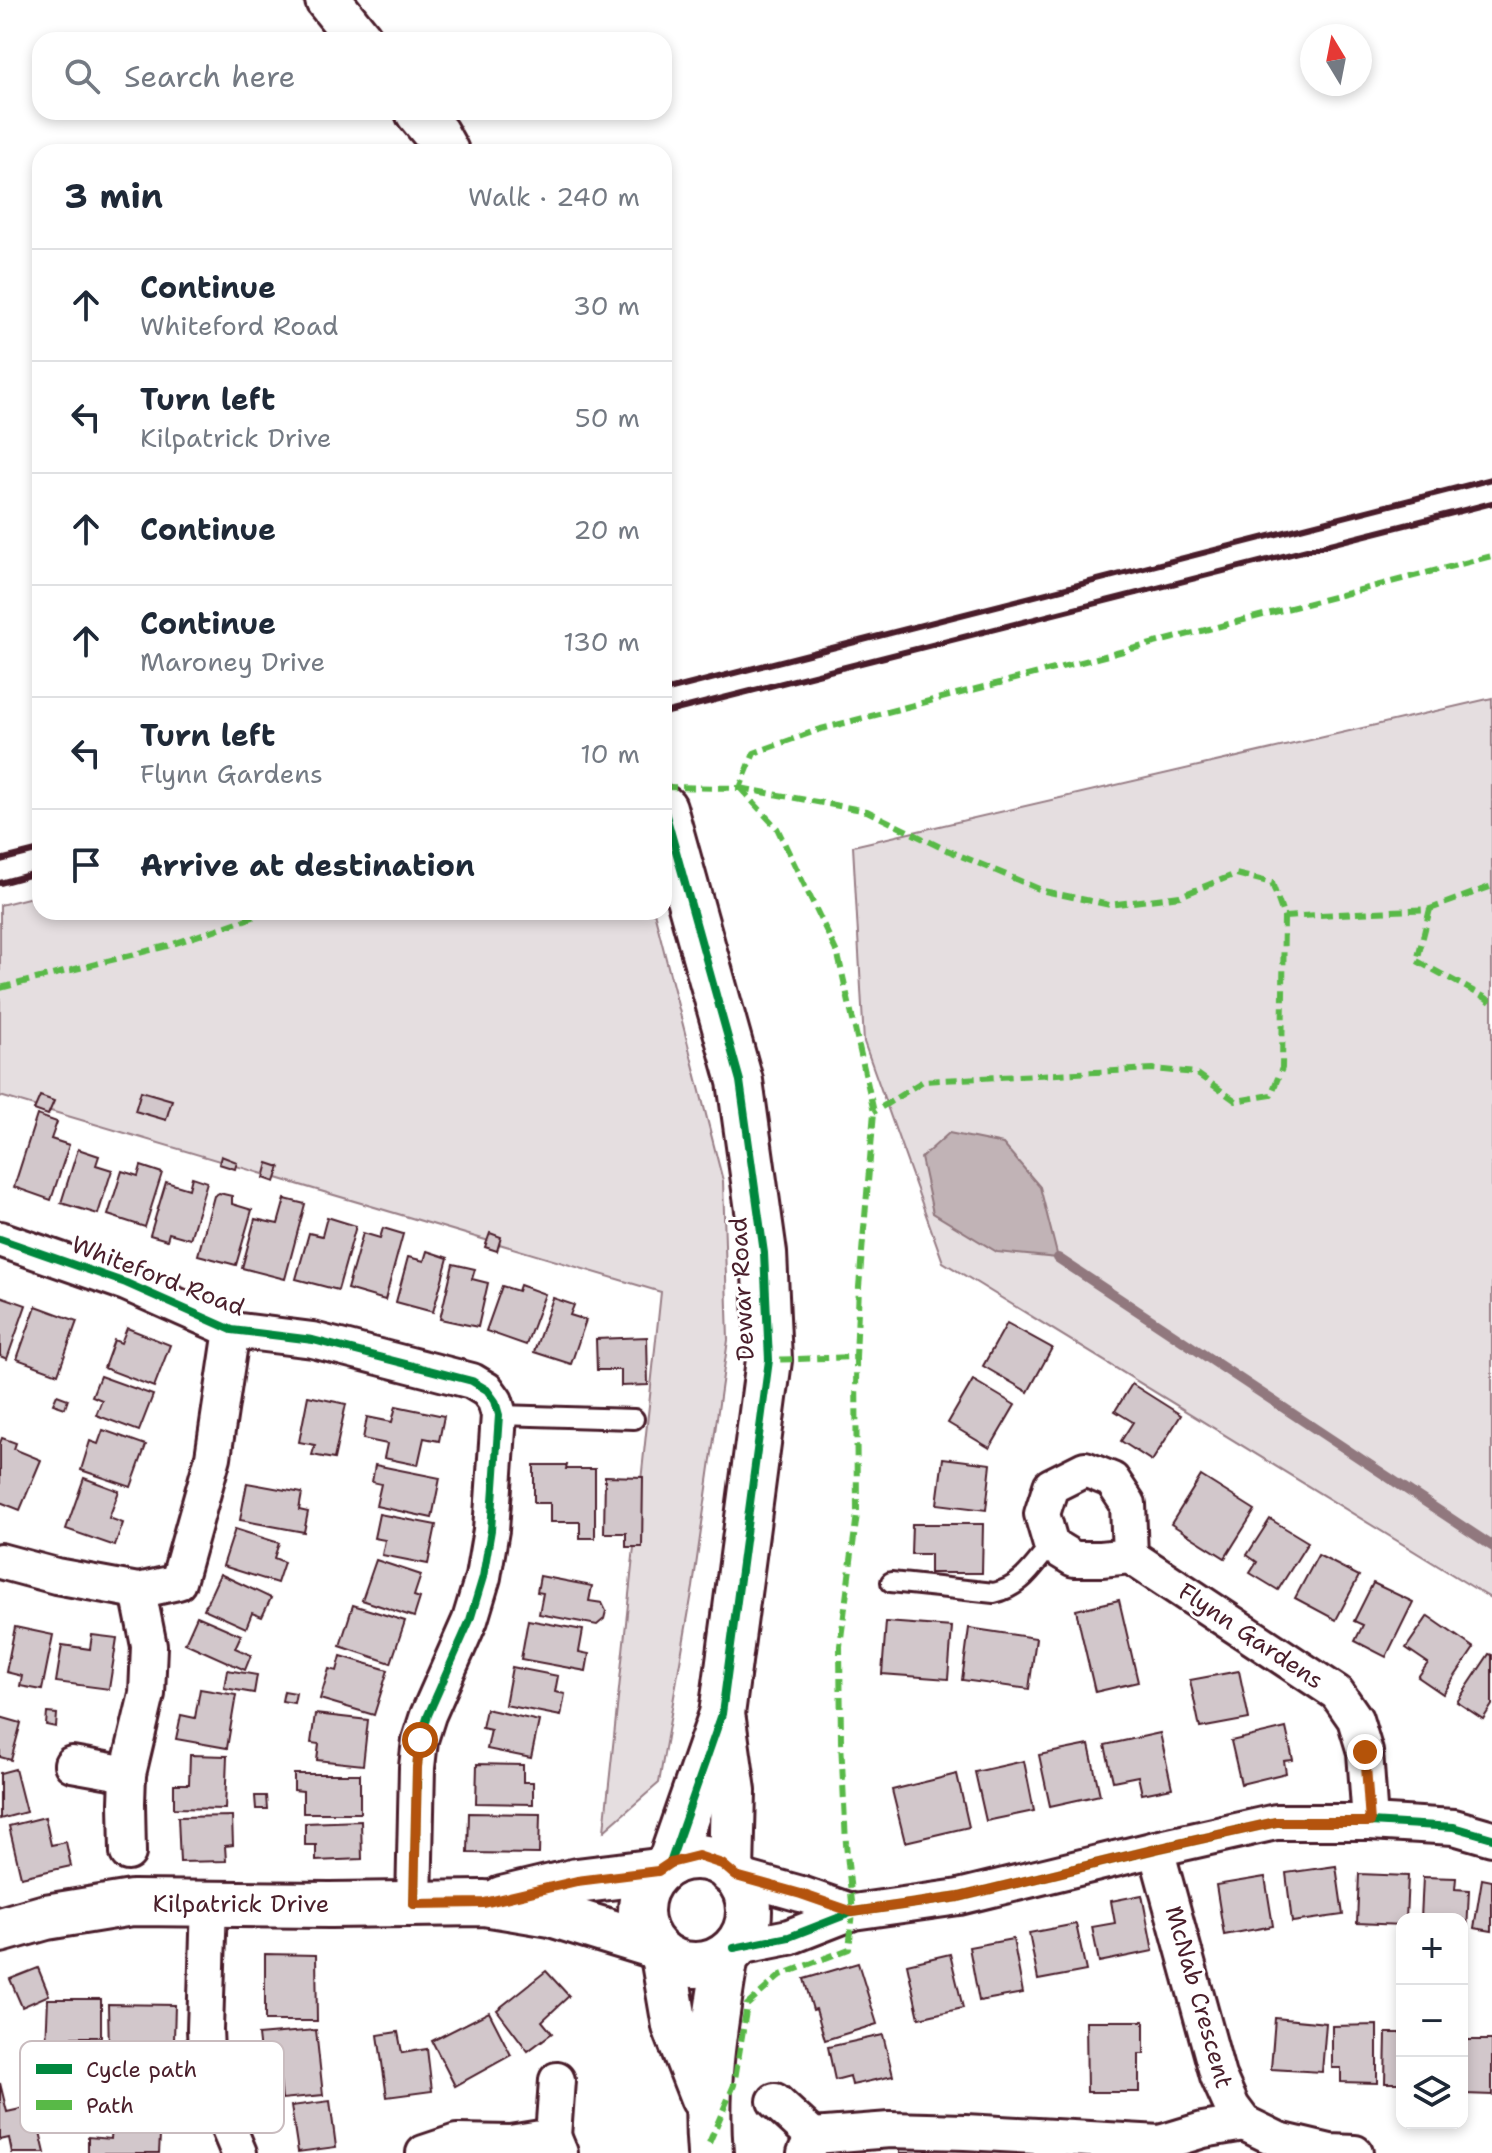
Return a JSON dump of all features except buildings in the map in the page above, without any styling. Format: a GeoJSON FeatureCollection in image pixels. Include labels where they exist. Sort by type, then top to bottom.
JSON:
{"type":"FeatureCollection","features":[{"type":"Feature","properties":{"kind":"street"},"geometry":{"type":"LineString","coordinates":[[328,0],[354,32]]}},
{"type":"Feature","properties":{"kind":"street"},"geometry":{"type":"LineString","coordinates":[[425,120],[442,144]]}},
{"type":"Feature","properties":{"kind":"street","name":"Dewar Road"},"geometry":{"type":"LineString","coordinates":[[664,1867],[722,1714],[769,1360],[765,1268],[740,1081],[672,835]]}},
{"type":"Feature","properties":{"kind":"street","name":"Whiteford Road"},"geometry":{"type":"LineString","coordinates":[[0,1239],[126,1283],[232,1330],[313,1340],[472,1381],[487,1390],[495,1401],[499,1415]]}},
{"type":"Feature","properties":{"kind":"street"},"geometry":{"type":"LineString","coordinates":[[0,1561],[56,1576],[138,1591],[178,1582],[213,1457],[232,1330]]}},
{"type":"Feature","properties":{"kind":"street"},"geometry":{"type":"LineString","coordinates":[[414,1904],[420,1740],[470,1620],[483,1577],[491,1530],[499,1415]]}},
{"type":"Feature","properties":{"kind":"street"},"geometry":{"type":"LineString","coordinates":[[1085,1469],[1112,1480],[1128,1504],[1130,1556],[1074,1559],[1051,1545],[1042,1514],[1051,1486],[1085,1469]]}},
{"type":"Feature","properties":{"kind":"street","name":"Flynn Gardens"},"geometry":{"type":"LineString","coordinates":[[1130,1556],[1337,1693],[1355,1719],[1365,1752],[1370,1822]]}},
{"type":"Feature","properties":{"kind":"street"},"geometry":{"type":"LineString","coordinates":[[128,1853],[128,1774],[147,1694],[149,1646],[138,1591]]}},
{"type":"Feature","properties":{"kind":"street","name":"Dewar Road"},"geometry":{"type":"LineString","coordinates":[[722,1714],[733,1791],[734,1874]]}},
{"type":"Feature","properties":{"kind":"street"},"geometry":{"type":"LineString","coordinates":[[72,1764],[128,1774]]}},
{"type":"Feature","properties":{"kind":"street"},"geometry":{"type":"LineString","coordinates":[[710,2153],[707,2108],[713,2035],[730,1952],[739,1943],[747,1926],[749,1909],[746,1891],[722,1864],[698,1856],[664,1867],[648,1884],[642,1900],[644,1931],[658,1950],[677,1963],[693,1966],[710,1963],[730,1952],[789,1937],[853,1912],[959,1897],[1276,1822],[1370,1822],[1454,1827],[1492,1838]]}},
{"type":"Feature","properties":{"kind":"street","name":"McNab Crescent"},"geometry":{"type":"LineString","coordinates":[[1156,1849],[1218,2076],[1232,2107],[1244,2123]]}},
{"type":"Feature","properties":{"kind":"street","name":"Kilpatrick Drive"},"geometry":{"type":"LineString","coordinates":[[484,1903],[577,1881],[664,1867]]}},
{"type":"Feature","properties":{"kind":"street"},"geometry":{"type":"LineString","coordinates":[[734,1874],[853,1912]]}},
{"type":"Feature","properties":{"kind":"street","name":"Kilpatrick Drive"},"geometry":{"type":"LineString","coordinates":[[0,1930],[46,1917],[132,1903],[484,1903],[551,1914],[658,1950]]}},
{"type":"Feature","properties":{"kind":"street"},"geometry":{"type":"LineString","coordinates":[[206,2041],[209,1903]]}},
{"type":"Feature","properties":{"kind":"street"},"geometry":{"type":"LineString","coordinates":[[658,1950],[675,2026],[707,2108]]}},
{"type":"Feature","properties":{"kind":"street"},"geometry":{"type":"LineString","coordinates":[[424,2153],[457,2142],[557,2144],[557,2080]]}},
{"type":"Feature","properties":{"kind":"street"},"geometry":{"type":"LineString","coordinates":[[775,2101],[809,2144],[890,2130],[1160,2143],[1203,2130],[1244,2123],[1279,2140],[1330,2152],[1355,2153]]}},
{"type":"Feature","properties":{"kind":"street"},"geometry":{"type":"LineString","coordinates":[[231,2133],[239,2153]]}},
{"type":"Feature","properties":{"kind":"lane"},"geometry":{"type":"LineString","coordinates":[[499,1415],[634,1419]]}},
{"type":"Feature","properties":{"kind":"lane"},"geometry":{"type":"LineString","coordinates":[[891,1582],[994,1593],[1009,1589],[1022,1579],[1051,1545]]}},
{"type":"Feature","properties":{"kind":"shaded area"},"geometry":{"type":"Polygon","coordinates":[[[1492,698],[1492,1599],[943,1262],[864,1042],[853,846],[1492,698]]]}},
{"type":"Feature","properties":{"kind":"shaded area"},"geometry":{"type":"Polygon","coordinates":[[[32,897],[32,920],[656,920],[723,1181],[728,1340],[693,1587],[659,1783],[604,1831],[661,1292],[0,1096],[0,905],[32,897]]]}},
{"type":"Feature","properties":{"kind":"shaded area"},"geometry":{"type":"Polygon","coordinates":[[[949,1133],[1003,1144],[1040,1187],[1058,1258],[997,1252],[933,1213],[921,1158],[949,1133]]]}},
{"type":"Feature","properties":{"kind":"waterway"},"geometry":{"type":"LineString","coordinates":[[1058,1258],[1492,1546]]}},
{"type":"Feature","properties":{"kind":"railway"},"geometry":{"type":"LineString","coordinates":[[672,689],[1492,479]]}},
{"type":"Feature","properties":{"kind":"railway"},"geometry":{"type":"LineString","coordinates":[[672,711],[1492,503]]}},
{"type":"Feature","properties":{"kind":"railway"},"geometry":{"type":"LineString","coordinates":[[0,860],[32,852]]}},
{"type":"Feature","properties":{"kind":"railway"},"geometry":{"type":"LineString","coordinates":[[0,883],[32,874]]}},
{"type":"Feature","properties":{"kind":"marked path"},"geometry":{"type":"LineString","coordinates":[[672,787],[740,788],[754,753],[821,729],[1492,556]]}},
{"type":"Feature","properties":{"kind":"marked path"},"geometry":{"type":"LineString","coordinates":[[740,788],[867,811],[940,847],[1044,891],[1110,905],[1180,896],[1236,874],[1272,883],[1284,917],[1282,1068],[1271,1095],[1236,1101],[1196,1073],[1153,1069],[923,1081],[874,1112]]}},
{"type":"Feature","properties":{"kind":"marked path"},"geometry":{"type":"LineString","coordinates":[[740,788],[777,828],[838,955],[874,1112],[856,1357],[769,1360]]}},
{"type":"Feature","properties":{"kind":"marked path"},"geometry":{"type":"LineString","coordinates":[[1284,917],[1430,909],[1492,886]]}},
{"type":"Feature","properties":{"kind":"marked path"},"geometry":{"type":"LineString","coordinates":[[1430,909],[1417,961],[1492,1003]]}},
{"type":"Feature","properties":{"kind":"marked path"},"geometry":{"type":"LineString","coordinates":[[0,988],[167,946],[244,920]]}},
{"type":"Feature","properties":{"kind":"marked path"},"geometry":{"type":"LineString","coordinates":[[709,2143],[734,2085],[747,2005],[781,1975],[849,1949],[853,1912],[846,1844],[840,1646],[857,1514],[856,1357]]}},
{"type":"Feature","properties":{"kind":"cycle path"},"geometry":{"type":"LineString","coordinates":[[670,1863],[722,1714],[769,1360],[764,1253],[740,1081],[672,837]]}},
{"type":"Feature","properties":{"kind":"cycle path"},"geometry":{"type":"LineString","coordinates":[[0,1239],[126,1283],[232,1330],[313,1340],[472,1381],[487,1390],[495,1401],[499,1415],[491,1530],[483,1577],[470,1620],[420,1740],[414,1904]]}},
{"type":"Feature","properties":{"kind":"cycle path"},"geometry":{"type":"LineString","coordinates":[[734,1948],[789,1937],[853,1912],[959,1897],[1276,1822],[1370,1822],[1454,1827],[1492,1838]]}},
{"type":"Feature","properties":{"kind":"route"},"geometry":{"type":"LineString","coordinates":[[420,1740],[414,1904],[484,1903],[577,1881],[658,1871],[670,1863],[698,1856],[722,1864],[736,1876],[853,1912],[959,1897],[1276,1822],[1370,1822],[1365,1752]]}}]}
